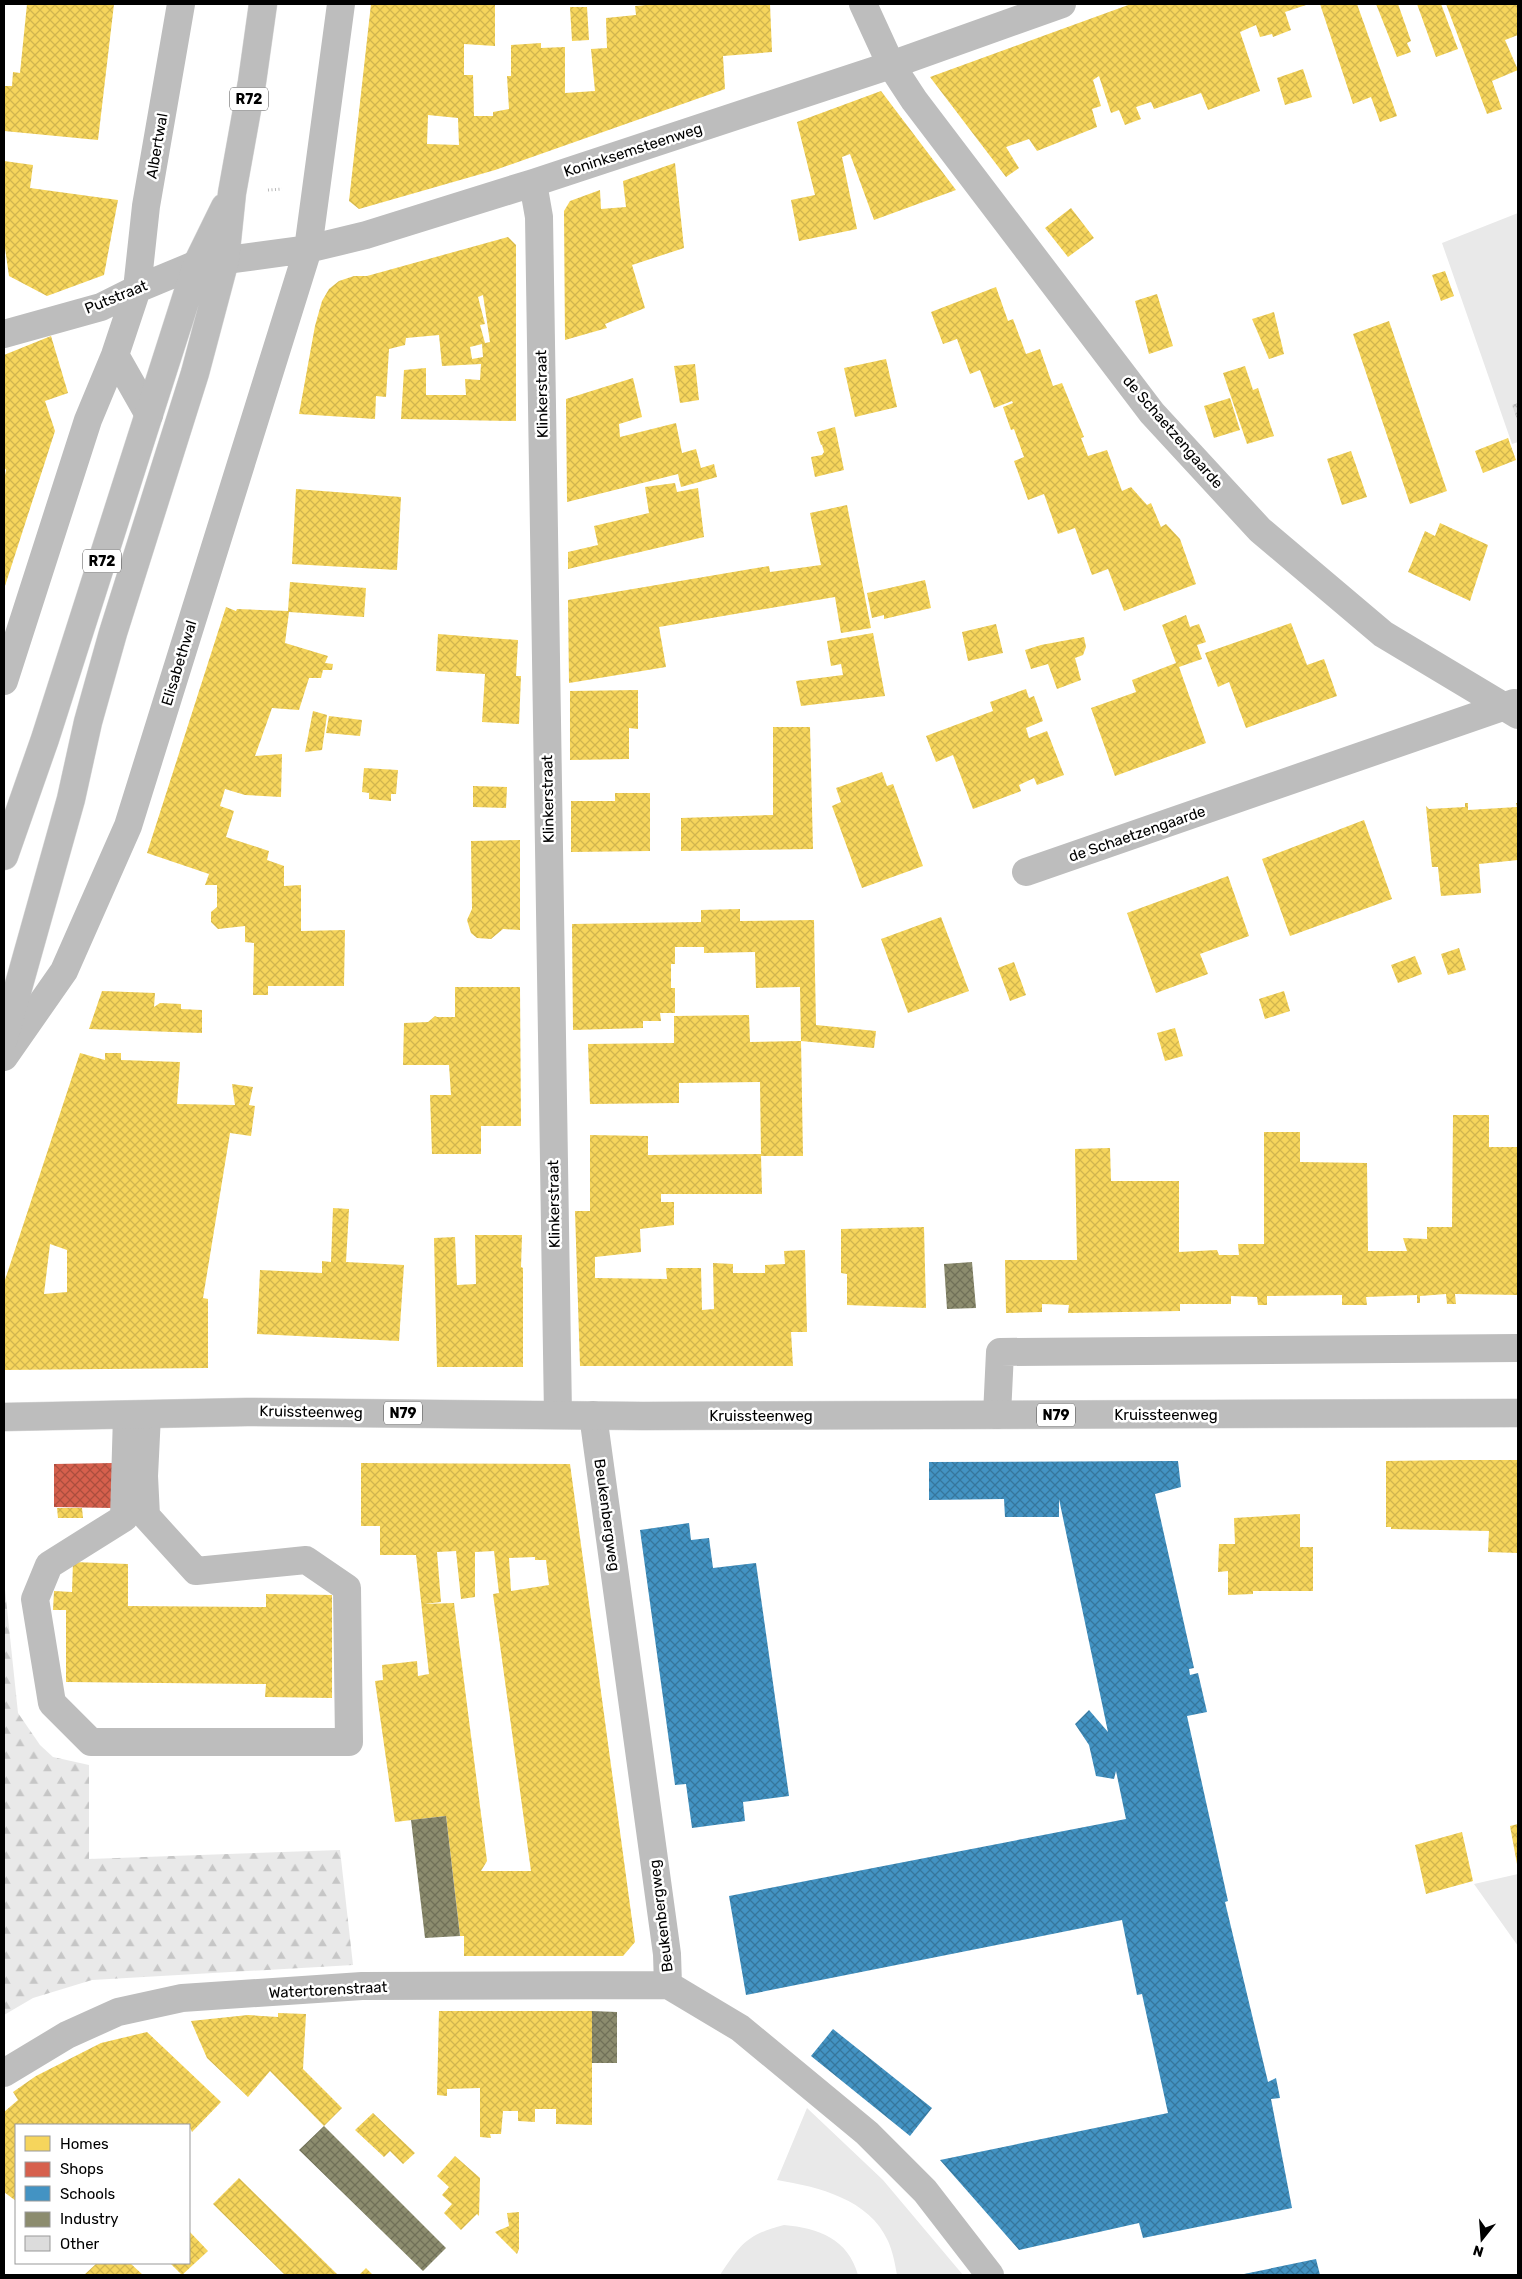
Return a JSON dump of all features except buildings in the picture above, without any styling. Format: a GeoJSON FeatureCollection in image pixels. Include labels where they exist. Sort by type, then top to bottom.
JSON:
{"type":"FeatureCollection","features":[{"type":"Feature","properties":{"kind":"street","name":"Albertwal"},"geometry":{"type":"LineString","coordinates":[[137,289],[146,206],[181,4]]}},
{"type":"Feature","properties":{"kind":"street","name":"R72"},"geometry":{"type":"LineString","coordinates":[[226,260],[232,193],[252,82],[263,4]]}},
{"type":"Feature","properties":{"kind":"street"},"geometry":{"type":"LineString","coordinates":[[308,249],[341,4]]}},
{"type":"Feature","properties":{"kind":"street","name":"de Schaetzengaarde"},"geometry":{"type":"LineString","coordinates":[[863,4],[891,64],[914,100],[1152,413],[1260,530],[1383,634],[1513,708]]}},
{"type":"Feature","properties":{"kind":"street","name":"Koninksemsteenweg"},"geometry":{"type":"LineString","coordinates":[[197,264],[308,249],[366,235],[533,183],[891,64],[1062,4]]}},
{"type":"Feature","properties":{"kind":"street","name":"Klinkerstraat"},"geometry":{"type":"LineString","coordinates":[[533,183],[539,217],[558,1415]]}},
{"type":"Feature","properties":{"kind":"street","name":"R72"},"geometry":{"type":"LineString","coordinates":[[4,856],[45,739],[197,264],[232,193]]}},
{"type":"Feature","properties":{"kind":"street","name":"Elisabethwal"},"geometry":{"type":"LineString","coordinates":[[4,1057],[64,971],[128,826],[308,249]]}},
{"type":"Feature","properties":{"kind":"street"},"geometry":{"type":"LineString","coordinates":[[4,1038],[71,798],[88,722],[113,633],[196,373],[226,260]]}},
{"type":"Feature","properties":{"kind":"street","name":"Putstraat"},"geometry":{"type":"LineString","coordinates":[[6,326],[101,306],[197,264]]}},
{"type":"Feature","properties":{"kind":"street"},"geometry":{"type":"LineString","coordinates":[[4,681],[88,420],[115,355],[137,289]]}},
{"type":"Feature","properties":{"kind":"street"},"geometry":{"type":"LineString","coordinates":[[115,355],[148,415]]}},
{"type":"Feature","properties":{"kind":"street","name":"de Schaetzengaarde"},"geometry":{"type":"LineString","coordinates":[[1026,872],[1513,708]]}},
{"type":"Feature","properties":{"kind":"street"},"geometry":{"type":"LineString","coordinates":[[997,1415],[1000,1352],[1518,1348]]}},
{"type":"Feature","properties":{"kind":"street","name":"Kruissteenweg"},"geometry":{"type":"LineString","coordinates":[[4,1416],[248,1412],[558,1415],[1518,1413]]}},
{"type":"Feature","properties":{"kind":"street"},"geometry":{"type":"LineString","coordinates":[[137,1415],[144,1476],[146,1516],[196,1571],[306,1560],[347,1588],[349,1742],[91,1742],[52,1703],[35,1599],[49,1565],[124,1518],[137,1415]]}},
{"type":"Feature","properties":{"kind":"street","name":"Beukenbergweg"},"geometry":{"type":"LineString","coordinates":[[593,1415],[665,1944],[668,1985],[740,2028],[867,2133],[926,2191],[990,2275]]}},
{"type":"Feature","properties":{"kind":"street","name":"Watertorenstraat"},"geometry":{"type":"LineString","coordinates":[[4,2073],[67,2035],[118,2012],[182,1998],[362,1986],[668,1985]]}},
{"type":"Feature","properties":{"kind":"green space"},"geometry":{"type":"Polygon","coordinates":[[[1518,213],[1518,442],[1512,444],[1442,243],[1518,213]]]}},
{"type":"Feature","properties":{"kind":"green space"},"geometry":{"type":"Polygon","coordinates":[[[4,1580],[18,1713],[40,1745],[53,1757],[89,1765],[89,1859],[340,1850],[353,1965],[92,1980],[33,1998],[4,2015],[4,1580]]]}},
{"type":"Feature","properties":{"kind":"green space"},"geometry":{"type":"Polygon","coordinates":[[[1518,1874],[1518,1946],[1474,1884],[1518,1874]]]}},
{"type":"Feature","properties":{"kind":"green space"},"geometry":{"type":"Polygon","coordinates":[[[807,2108],[883,2180],[963,2275],[897,2275],[893,2254],[888,2241],[869,2215],[856,2205],[826,2191],[777,2180],[807,2108]]]}},
{"type":"Feature","properties":{"kind":"green space"},"geometry":{"type":"Polygon","coordinates":[[[784,2225],[809,2229],[839,2244],[847,2252],[858,2275],[720,2275],[739,2248],[746,2242],[761,2233],[784,2225]]]}}]}
